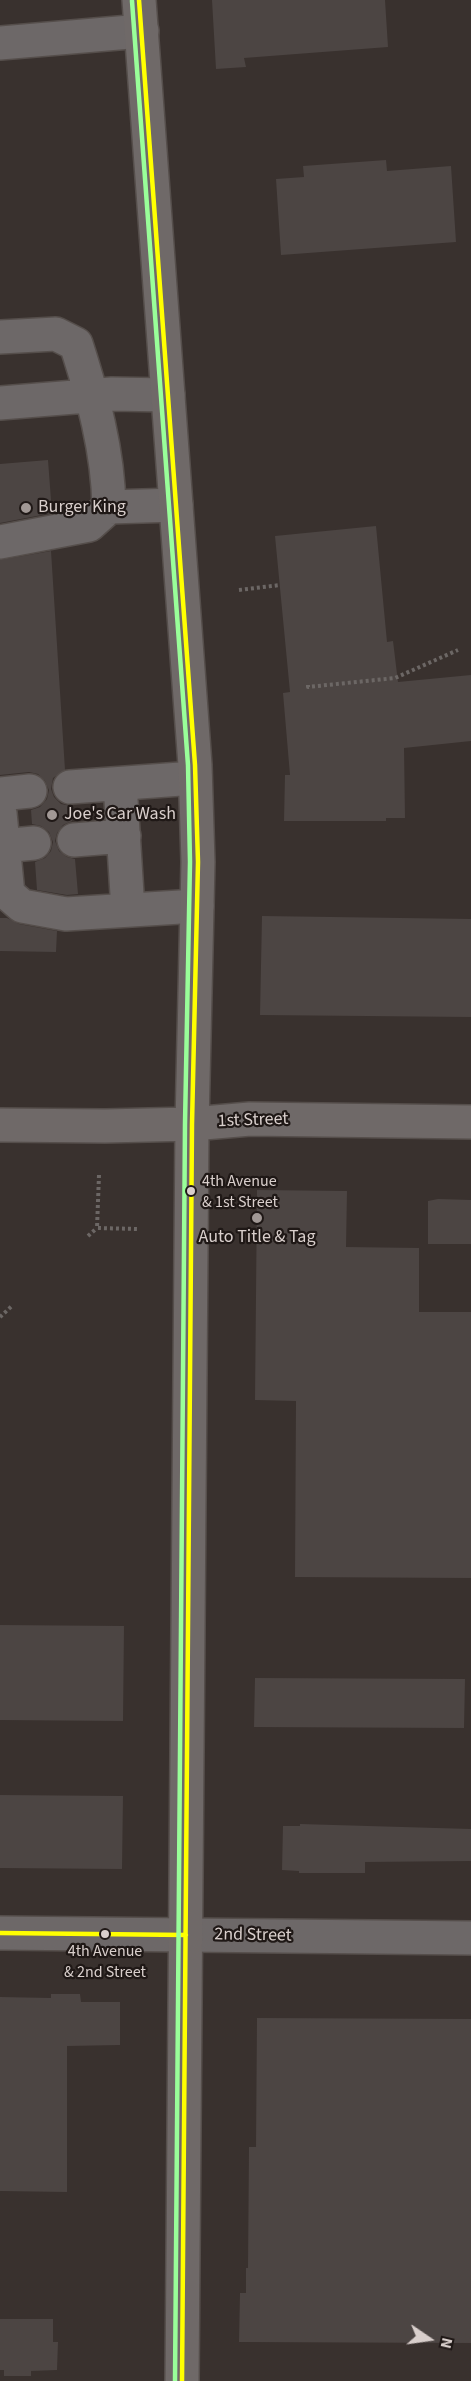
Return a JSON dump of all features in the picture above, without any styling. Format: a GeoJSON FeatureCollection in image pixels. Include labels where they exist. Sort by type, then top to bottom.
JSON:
{"type":"FeatureCollection","features":[{"type":"Feature","properties":{"kind":"main road"},"geometry":{"type":"LineString","coordinates":[[141,15],[195,778],[197,906],[192,1124],[182,2381]]}},
{"type":"Feature","properties":{"kind":"main road","name":"1st Street"},"geometry":{"type":"LineString","coordinates":[[0,1125],[192,1124],[250,1119],[471,1122]]}},
{"type":"Feature","properties":{"kind":"street"},"geometry":{"type":"LineString","coordinates":[[0,43],[141,15]]}},
{"type":"Feature","properties":{"kind":"street"},"geometry":{"type":"LineString","coordinates":[[0,337],[57,334],[76,344],[93,396],[108,474],[109,507]]}},
{"type":"Feature","properties":{"kind":"street"},"geometry":{"type":"LineString","coordinates":[[0,403],[112,394],[168,395]]}},
{"type":"Feature","properties":{"kind":"street"},"geometry":{"type":"LineString","coordinates":[[0,542],[89,525],[109,507],[176,505]]}},
{"type":"Feature","properties":{"kind":"street"},"geometry":{"type":"LineString","coordinates":[[70,788],[195,778]]}},
{"type":"Feature","properties":{"kind":"street"},"geometry":{"type":"LineString","coordinates":[[120,784],[128,910]]}},
{"type":"Feature","properties":{"kind":"street"},"geometry":{"type":"LineString","coordinates":[[0,813],[2,863],[8,894],[22,906],[66,914],[197,906]]}},
{"type":"Feature","properties":{"kind":"street"},"geometry":{"type":"LineString","coordinates":[[74,840],[124,836]]}},
{"type":"Feature","properties":{"kind":"street"},"geometry":{"type":"LineString","coordinates":[[2,863],[34,843]]}},
{"type":"Feature","properties":{"kind":"street","name":"2nd Street"},"geometry":{"type":"LineString","coordinates":[[0,1933],[471,1938]]}},
{"type":"Feature","properties":{"kind":"path"},"geometry":{"type":"LineString","coordinates":[[239,590],[280,585]]}},
{"type":"Feature","properties":{"kind":"path"},"geometry":{"type":"LineString","coordinates":[[308,685],[308,687],[394,678],[458,650]]}},
{"type":"Feature","properties":{"kind":"path"},"geometry":{"type":"LineString","coordinates":[[97,1228],[99,1174]]}},
{"type":"Feature","properties":{"kind":"path"},"geometry":{"type":"LineString","coordinates":[[88,1236],[97,1228],[136,1229]]}},
{"type":"Feature","properties":{"kind":"path"},"geometry":{"type":"LineString","coordinates":[[0,1317],[13,1305]]}},
{"type":"Feature","properties":{"kind":"building"},"geometry":{"type":"Polygon","coordinates":[[[212,0],[385,0],[388,47],[244,58],[246,67],[216,69],[212,0]]]}},
{"type":"Feature","properties":{"kind":"building"},"geometry":{"type":"Polygon","coordinates":[[[386,160],[387,171],[451,166],[456,242],[281,255],[276,179],[304,177],[303,166],[386,160]]]}},
{"type":"Feature","properties":{"kind":"building","name":"Burger King"},"geometry":{"type":"Polygon","coordinates":[[[48,460],[52,513],[0,523],[0,464],[48,460]]]}},
{"type":"Feature","properties":{"kind":"building"},"geometry":{"type":"Polygon","coordinates":[[[376,526],[387,642],[393,641],[398,682],[471,675],[471,741],[404,748],[405,818],[386,818],[386,821],[284,821],[285,775],[290,775],[283,693],[290,692],[275,536],[376,526]]]}},
{"type":"Feature","properties":{"kind":"building"},"geometry":{"type":"Polygon","coordinates":[[[51,551],[65,770],[53,778],[51,789],[54,797],[61,804],[71,806],[72,821],[63,825],[55,841],[59,851],[75,859],[78,894],[67,895],[37,890],[35,862],[45,858],[51,851],[53,842],[49,832],[41,826],[32,824],[31,810],[40,807],[47,799],[49,790],[45,781],[38,774],[29,772],[0,775],[0,560],[51,551]]]}},
{"type":"Feature","properties":{"kind":"building"},"geometry":{"type":"Polygon","coordinates":[[[262,916],[471,919],[471,1017],[260,1015],[262,916]]]}},
{"type":"Feature","properties":{"kind":"building"},"geometry":{"type":"Polygon","coordinates":[[[0,918],[57,931],[56,952],[0,951],[0,918]]]}},
{"type":"Feature","properties":{"kind":"building"},"geometry":{"type":"Polygon","coordinates":[[[257,1190],[347,1191],[346,1247],[419,1248],[419,1312],[471,1312],[471,1578],[295,1577],[296,1401],[255,1400],[257,1190]]]}},
{"type":"Feature","properties":{"kind":"building"},"geometry":{"type":"Polygon","coordinates":[[[471,1200],[471,1244],[428,1244],[428,1201],[471,1200]]]}},
{"type":"Feature","properties":{"kind":"building"},"geometry":{"type":"Polygon","coordinates":[[[0,1625],[124,1626],[123,1721],[0,1720],[0,1625]]]}},
{"type":"Feature","properties":{"kind":"building"},"geometry":{"type":"Polygon","coordinates":[[[255,1678],[465,1679],[464,1728],[254,1727],[255,1678]]]}},
{"type":"Feature","properties":{"kind":"building"},"geometry":{"type":"Polygon","coordinates":[[[0,1795],[123,1796],[122,1869],[0,1868],[0,1795]]]}},
{"type":"Feature","properties":{"kind":"building"},"geometry":{"type":"Polygon","coordinates":[[[300,1824],[471,1829],[471,1861],[365,1862],[365,1873],[299,1873],[299,1871],[282,1870],[283,1826],[300,1826],[300,1824]]]}},
{"type":"Feature","properties":{"kind":"building"},"geometry":{"type":"Polygon","coordinates":[[[51,1994],[80,1994],[81,2002],[120,2002],[120,2045],[67,2046],[67,2192],[0,2191],[0,1997],[51,1998],[51,1994]]]}},
{"type":"Feature","properties":{"kind":"building"},"geometry":{"type":"Polygon","coordinates":[[[257,2018],[471,2019],[471,2343],[239,2342],[240,2293],[246,2293],[246,2268],[248,2268],[249,2147],[256,2147],[257,2018]]]}},
{"type":"Feature","properties":{"kind":"building"},"geometry":{"type":"Polygon","coordinates":[[[0,2319],[53,2319],[53,2342],[58,2342],[57,2370],[31,2371],[31,2376],[4,2376],[4,2370],[0,2370],[0,2319]]]}},
{"type":"Feature","properties":{"kind":"transit line"},"geometry":{"type":"LineString","coordinates":[[139,0],[195,765],[198,862],[192,1124],[182,2381]]}},
{"type":"Feature","properties":{"kind":"transit line"},"geometry":{"type":"LineString","coordinates":[[132,1],[188,765],[190,862],[185,1124],[175,2381]]}},
{"type":"Feature","properties":{"kind":"transit line"},"geometry":{"type":"LineString","coordinates":[[0,1933],[186,1935]]}},
{"type":"Feature","properties":{"kind":"place","name":"Burger King"},"geometry":{"type":"Point","coordinates":[26,508]}},
{"type":"Feature","properties":{"kind":"place","name":"Joe's Car Wash"},"geometry":{"type":"Point","coordinates":[52,815]}},
{"type":"Feature","properties":{"kind":"place","name":"4th Avenue & 1st Street"},"geometry":{"type":"Point","coordinates":[191,1191]}},
{"type":"Feature","properties":{"kind":"place","name":"Auto Title & Tag"},"geometry":{"type":"Point","coordinates":[257,1218]}},
{"type":"Feature","properties":{"kind":"place","name":"4th Avenue & 2nd Street"},"geometry":{"type":"Point","coordinates":[105,1934]}}]}
